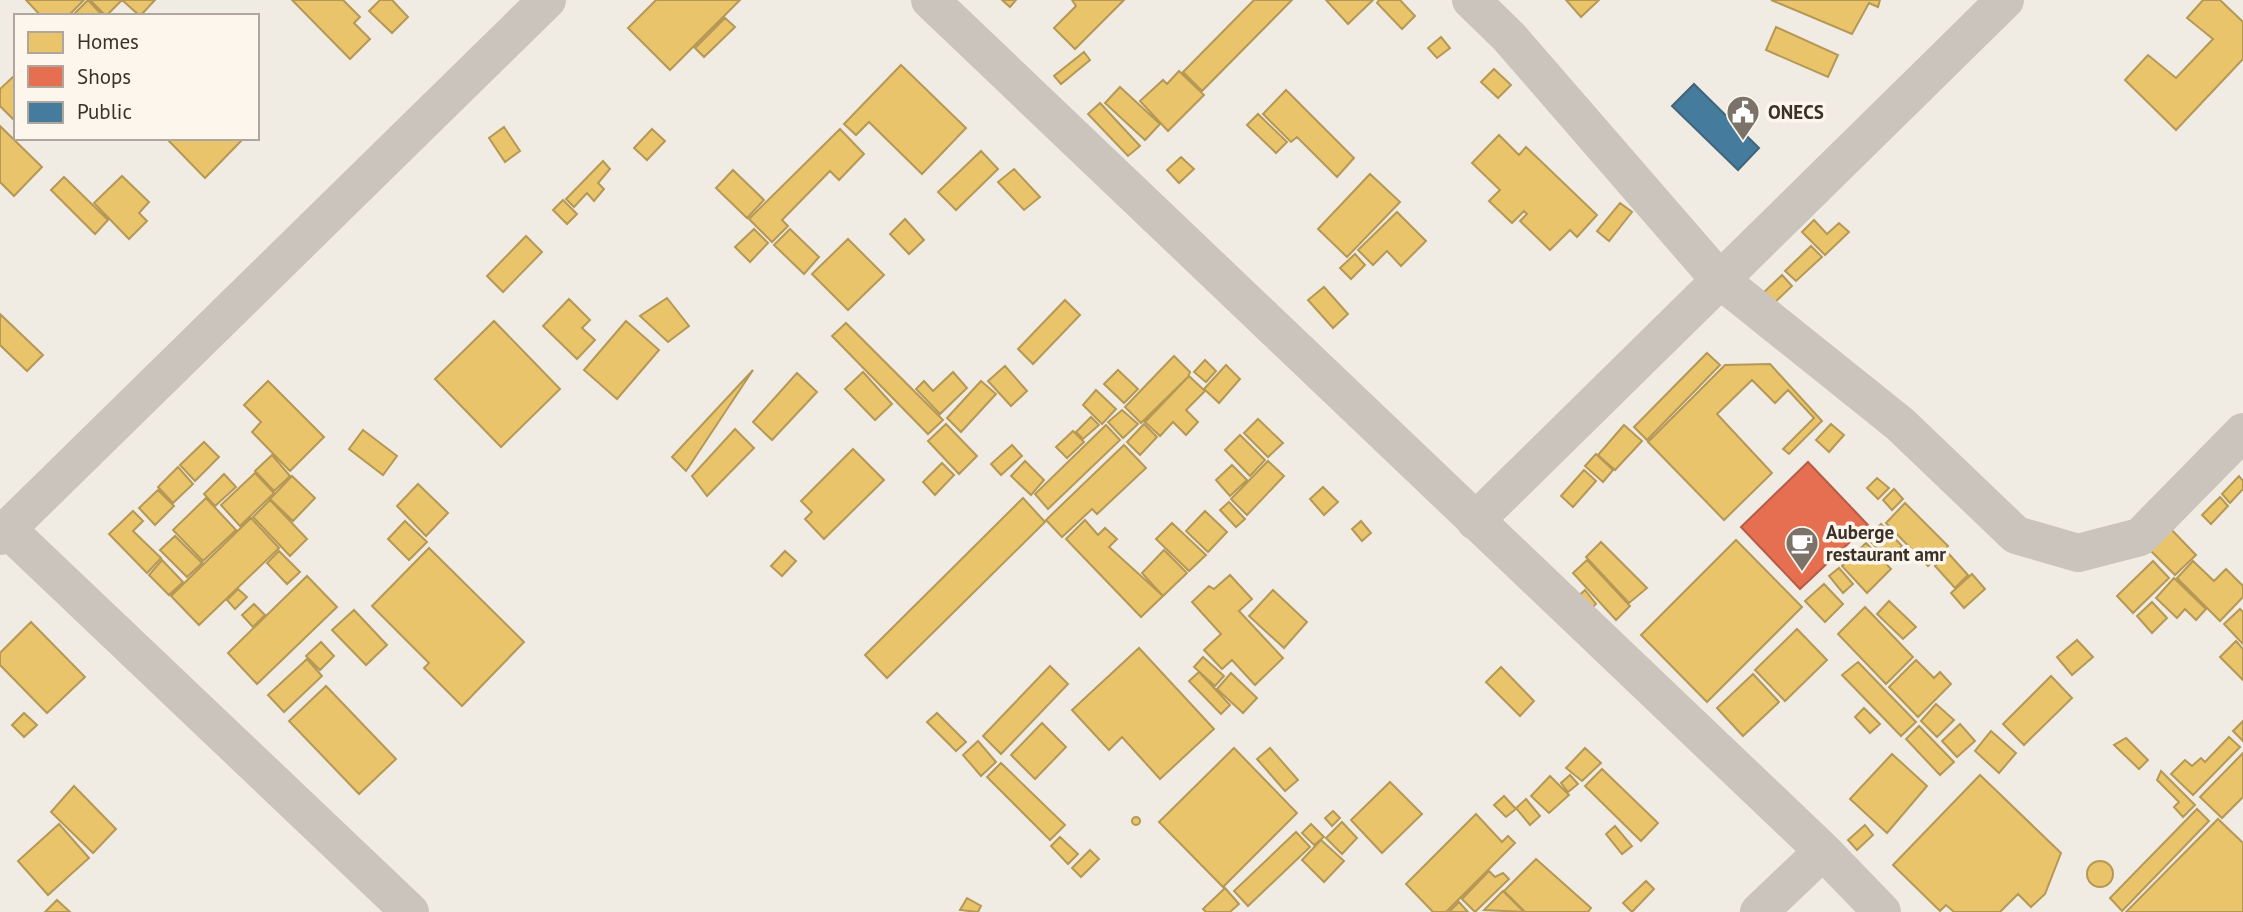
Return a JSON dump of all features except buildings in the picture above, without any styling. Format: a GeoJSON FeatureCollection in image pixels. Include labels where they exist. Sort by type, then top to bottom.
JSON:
{"type":"FeatureCollection","features":[{"type":"Feature","properties":{"kind":"street"},"geometry":{"type":"LineString","coordinates":[[410,912],[4,533],[547,0]]}},
{"type":"Feature","properties":{"kind":"street"},"geometry":{"type":"LineString","coordinates":[[930,0],[1823,851],[1882,912]]}},
{"type":"Feature","properties":{"kind":"street"},"geometry":{"type":"LineString","coordinates":[[1471,0],[1509,37],[1719,279],[1900,424],[2015,535],[2078,553],[2140,537],[2243,432]]}},
{"type":"Feature","properties":{"kind":"street"},"geometry":{"type":"LineString","coordinates":[[1475,521],[2005,0]]}},
{"type":"Feature","properties":{"kind":"street"},"geometry":{"type":"LineString","coordinates":[[1759,912],[1823,851]]}},
{"type":"Feature","properties":{"kind":"place","name":"ONECS"},"geometry":{"type":"Point","coordinates":[1743,142]}},
{"type":"Feature","properties":{"kind":"place","name":"Auberge restaurant amr"},"geometry":{"type":"Point","coordinates":[1802,573]}}]}
